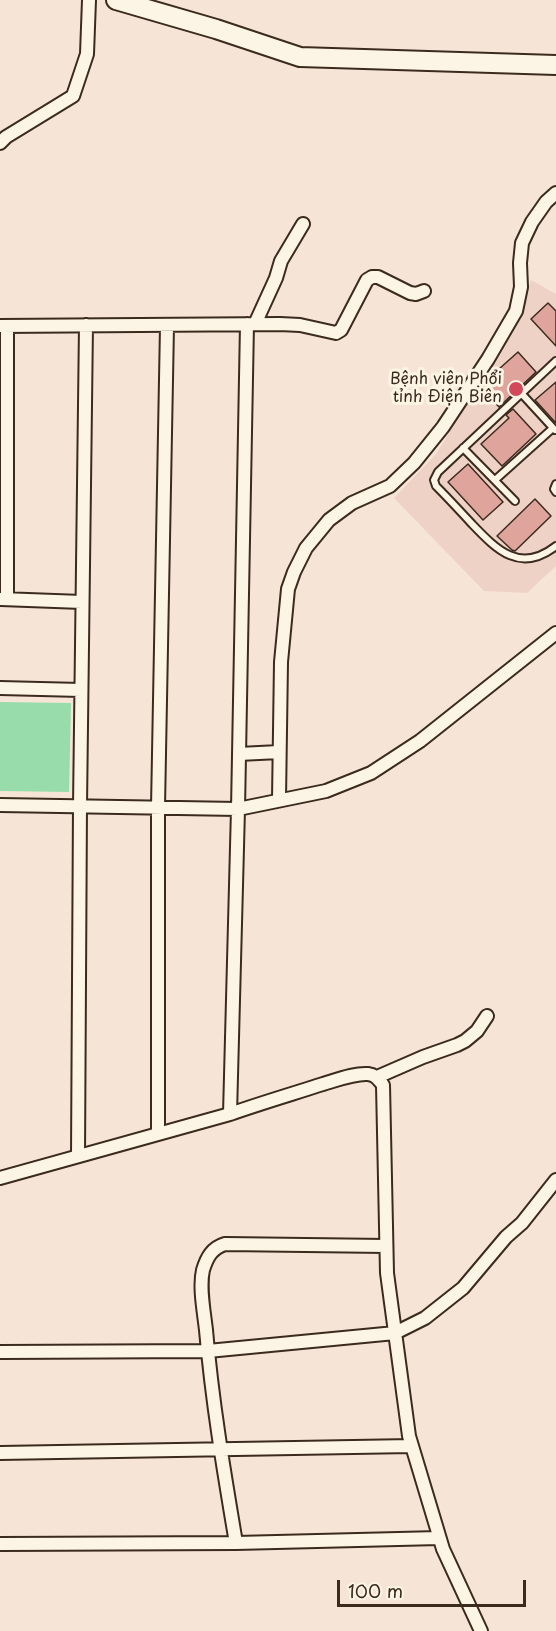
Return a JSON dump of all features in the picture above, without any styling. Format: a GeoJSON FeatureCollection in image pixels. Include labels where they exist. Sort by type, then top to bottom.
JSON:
{"type":"FeatureCollection","features":[{"type":"Feature","properties":{"kind":"street"},"geometry":{"type":"LineString","coordinates":[[0,143],[73,96],[87,54],[89,0]]}},
{"type":"Feature","properties":{"kind":"street"},"geometry":{"type":"LineString","coordinates":[[116,0],[216,29],[300,57],[556,65]]}},
{"type":"Feature","properties":{"kind":"street"},"geometry":{"type":"LineString","coordinates":[[279,800],[281,662],[288,589],[294,572],[306,548],[329,520],[352,503],[390,486],[414,463],[443,428],[516,311],[521,287],[522,243],[532,222],[546,202],[556,193]]}},
{"type":"Feature","properties":{"kind":"street"},"geometry":{"type":"LineString","coordinates":[[230,1114],[251,324],[276,278],[281,261],[303,224]]}},
{"type":"Feature","properties":{"kind":"street"},"geometry":{"type":"LineString","coordinates":[[82,602],[3,599],[4,326],[280,324],[300,325],[336,333],[340,330],[367,280],[372,277],[378,277],[410,293],[416,294],[424,291]]}},
{"type":"Feature","properties":{"kind":"street"},"geometry":{"type":"LineString","coordinates":[[78,1156],[86,325]]}},
{"type":"Feature","properties":{"kind":"street"},"geometry":{"type":"LineString","coordinates":[[158,1133],[158,807],[167,326]]}},
{"type":"Feature","properties":{"kind":"street"},"geometry":{"type":"LineString","coordinates":[[0,805],[238,809],[326,790],[371,773],[420,741],[554,637]]}},
{"type":"Feature","properties":{"kind":"street"},"geometry":{"type":"LineString","coordinates":[[0,688],[81,690]]}},
{"type":"Feature","properties":{"kind":"street"},"geometry":{"type":"LineString","coordinates":[[239,754],[279,752]]}},
{"type":"Feature","properties":{"kind":"street"},"geometry":{"type":"LineString","coordinates":[[377,1077],[423,1056],[465,1041],[477,1031],[487,1016]]}},
{"type":"Feature","properties":{"kind":"street"},"geometry":{"type":"LineString","coordinates":[[0,1178],[230,1114],[361,1074],[377,1077],[383,1085],[387,1273],[412,1446],[443,1549],[481,1631]]}},
{"type":"Feature","properties":{"kind":"street"},"geometry":{"type":"LineString","coordinates":[[0,1352],[207,1351],[395,1333],[425,1318],[463,1288],[506,1237],[522,1223],[556,1180]]}},
{"type":"Feature","properties":{"kind":"street"},"geometry":{"type":"LineString","coordinates":[[236,1543],[220,1450],[202,1294],[202,1272],[212,1250],[225,1244],[386,1246]]}},
{"type":"Feature","properties":{"kind":"street"},"geometry":{"type":"LineString","coordinates":[[0,1454],[412,1446]]}},
{"type":"Feature","properties":{"kind":"street"},"geometry":{"type":"LineString","coordinates":[[0,1544],[236,1543],[440,1538]]}},
{"type":"Feature","properties":{"kind":"lane"},"geometry":{"type":"LineString","coordinates":[[556,361],[438,472],[434,480],[436,486],[492,545],[506,554],[521,559],[534,557],[556,546]]}},
{"type":"Feature","properties":{"kind":"lane"},"geometry":{"type":"LineString","coordinates":[[495,480],[555,430],[521,393]]}},
{"type":"Feature","properties":{"kind":"lane"},"geometry":{"type":"LineString","coordinates":[[463,448],[515,501]]}},
{"type":"Feature","properties":{"kind":"lane"},"geometry":{"type":"LineString","coordinates":[[556,484],[554,489],[556,492]]}},
{"type":"Feature","properties":{"kind":"shaded area","name":"Bệnh viện Phổi tỉnh Điện Biên"},"geometry":{"type":"Polygon","coordinates":[[[531,280],[556,294],[556,566],[527,593],[484,591],[394,498],[436,454],[517,324],[531,280]]]}},
{"type":"Feature","properties":{"kind":"green space"},"geometry":{"type":"Polygon","coordinates":[[[0,702],[71,703],[69,792],[0,791],[0,702]]]}},
{"type":"Feature","properties":{"kind":"building"},"geometry":{"type":"Polygon","coordinates":[[[548,303],[556,311],[556,346],[531,319],[548,303]]]}},
{"type":"Feature","properties":{"kind":"building"},"geometry":{"type":"Polygon","coordinates":[[[518,352],[536,372],[499,407],[480,386],[518,352]]]}},
{"type":"Feature","properties":{"kind":"building"},"geometry":{"type":"Polygon","coordinates":[[[556,382],[556,423],[535,400],[556,382]]]}},
{"type":"Feature","properties":{"kind":"building"},"geometry":{"type":"Polygon","coordinates":[[[513,409],[536,434],[502,466],[481,444],[509,418],[506,415],[513,409]]]}},
{"type":"Feature","properties":{"kind":"building"},"geometry":{"type":"Polygon","coordinates":[[[468,464],[503,502],[483,520],[448,482],[468,464]]]}},
{"type":"Feature","properties":{"kind":"building"},"geometry":{"type":"Polygon","coordinates":[[[535,499],[551,516],[515,551],[512,550],[497,536],[535,499]]]}},
{"type":"Feature","properties":{"kind":"place","name":"Bệnh viện Phổi tỉnh Điện Biên"},"geometry":{"type":"Point","coordinates":[516,389]}}]}
